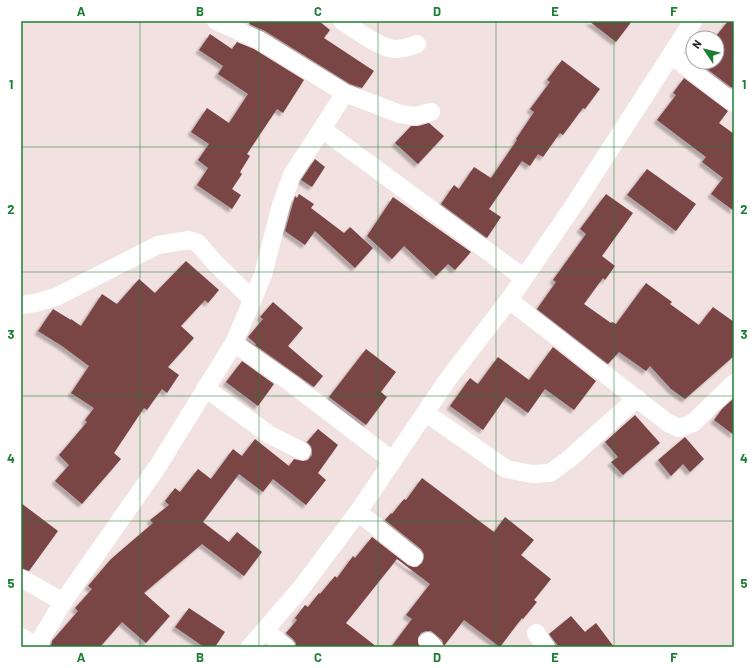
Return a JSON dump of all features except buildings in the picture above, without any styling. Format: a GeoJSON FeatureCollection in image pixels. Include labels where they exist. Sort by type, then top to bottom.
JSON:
{"type":"FeatureCollection","features":[{"type":"Feature","properties":{"kind":"street"},"geometry":{"type":"LineString","coordinates":[[342,21],[379,44],[394,49],[406,48],[417,44]]}},
{"type":"Feature","properties":{"kind":"street"},"geometry":{"type":"LineString","coordinates":[[250,647],[302,587],[358,512],[444,385],[509,300],[576,202],[692,21]]}},
{"type":"Feature","properties":{"kind":"street"},"geometry":{"type":"LineString","coordinates":[[221,22],[259,40],[345,93],[400,114],[415,116],[431,112]]}},
{"type":"Feature","properties":{"kind":"street"},"geometry":{"type":"LineString","coordinates":[[671,55],[734,103]]}},
{"type":"Feature","properties":{"kind":"street"},"geometry":{"type":"LineString","coordinates":[[21,637],[38,647],[42,637],[63,602],[158,466],[234,342],[263,274],[281,204],[292,175],[345,93]]}},
{"type":"Feature","properties":{"kind":"street"},"geometry":{"type":"LineString","coordinates":[[322,128],[524,278]]}},
{"type":"Feature","properties":{"kind":"street"},"geometry":{"type":"LineString","coordinates":[[21,305],[56,297],[158,245],[189,240],[198,243],[228,277],[253,300]]}},
{"type":"Feature","properties":{"kind":"street"},"geometry":{"type":"LineString","coordinates":[[509,300],[668,423],[679,428],[694,423],[734,383]]}},
{"type":"Feature","properties":{"kind":"street"},"geometry":{"type":"LineString","coordinates":[[234,342],[291,383],[393,461]]}},
{"type":"Feature","properties":{"kind":"street"},"geometry":{"type":"LineString","coordinates":[[206,388],[270,435],[302,450]]}},
{"type":"Feature","properties":{"kind":"street"},"geometry":{"type":"LineString","coordinates":[[426,412],[506,469],[532,474],[550,473],[568,460],[637,398]]}},
{"type":"Feature","properties":{"kind":"street"},"geometry":{"type":"LineString","coordinates":[[358,512],[414,557]]}},
{"type":"Feature","properties":{"kind":"street"},"geometry":{"type":"LineString","coordinates":[[21,578],[63,602]]}},
{"type":"Feature","properties":{"kind":"street"},"geometry":{"type":"LineString","coordinates":[[265,630],[286,647]]}}]}
